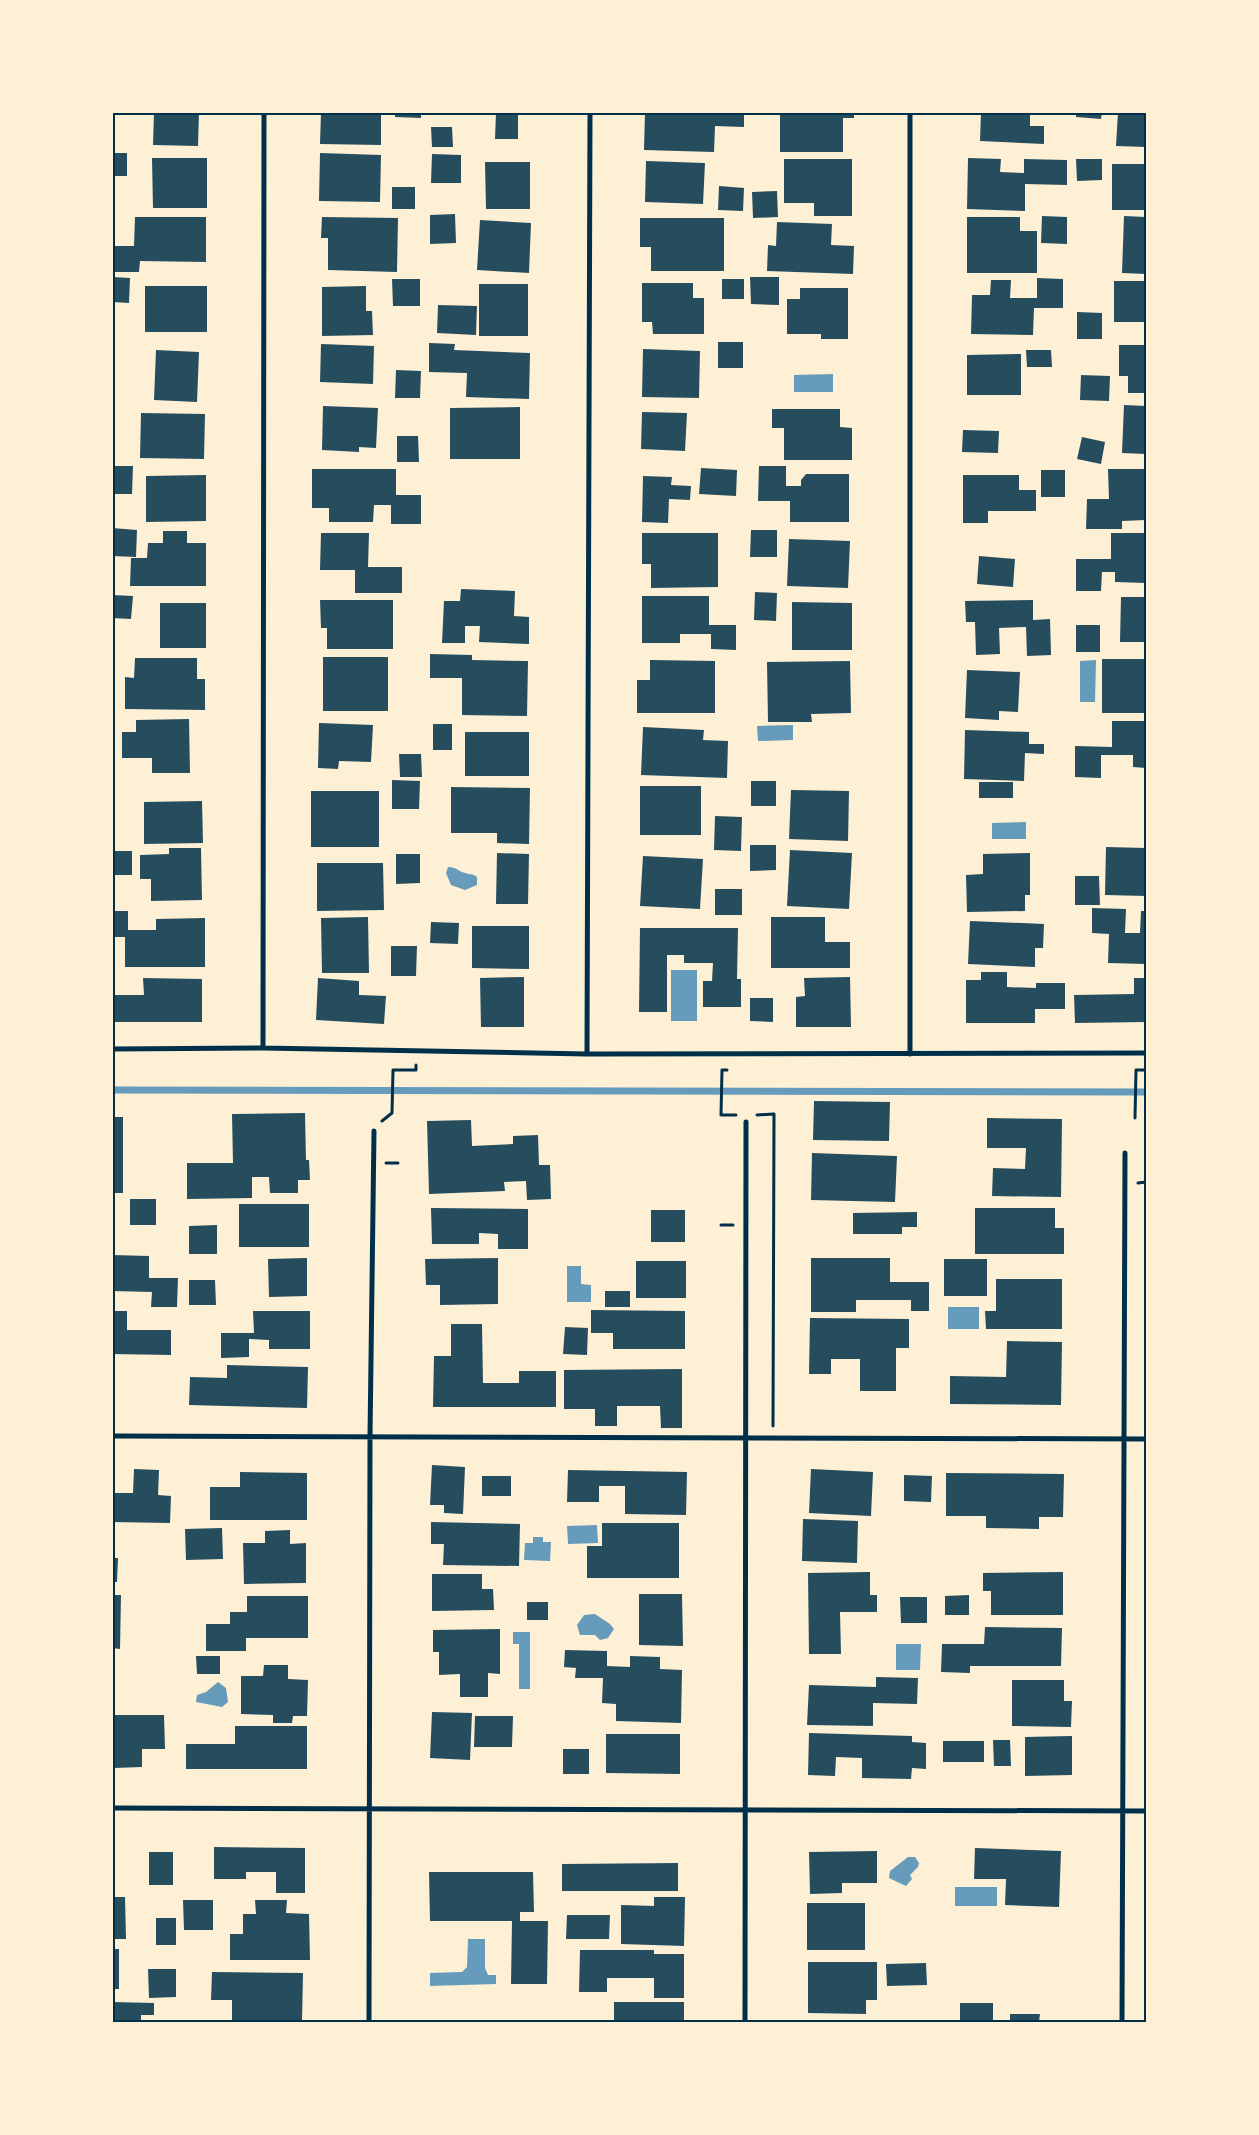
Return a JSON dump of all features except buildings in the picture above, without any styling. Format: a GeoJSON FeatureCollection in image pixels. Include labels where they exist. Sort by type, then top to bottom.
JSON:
{"type":"FeatureCollection","features":[{"type":"Feature","properties":{"kind":"street"},"geometry":{"type":"LineString","coordinates":[[264,112],[264,1048]]}},
{"type":"Feature","properties":{"kind":"street"},"geometry":{"type":"LineString","coordinates":[[587,1054],[590,112]]}},
{"type":"Feature","properties":{"kind":"street"},"geometry":{"type":"LineString","coordinates":[[910,112],[910,1054]]}},
{"type":"Feature","properties":{"kind":"street"},"geometry":{"type":"LineString","coordinates":[[112,1049],[264,1048],[587,1054],[1146,1053]]}},
{"type":"Feature","properties":{"kind":"street"},"geometry":{"type":"LineString","coordinates":[[744,2022],[746,1122]]}},
{"type":"Feature","properties":{"kind":"street"},"geometry":{"type":"LineString","coordinates":[[369,2022],[370,1437],[374,1131]]}},
{"type":"Feature","properties":{"kind":"street"},"geometry":{"type":"LineString","coordinates":[[1122,2022],[1125,1154]]}},
{"type":"Feature","properties":{"kind":"street"},"geometry":{"type":"LineString","coordinates":[[112,1436],[1146,1439]]}},
{"type":"Feature","properties":{"kind":"street"},"geometry":{"type":"LineString","coordinates":[[112,1808],[1146,1811]]}},
{"type":"Feature","properties":{"kind":"path"},"geometry":{"type":"LineString","coordinates":[[374,1131],[379,1123],[392,1113],[393,1070],[416,1070],[416,1062]]}},
{"type":"Feature","properties":{"kind":"path"},"geometry":{"type":"LineString","coordinates":[[731,1070],[722,1070],[721,1115],[739,1115]]}},
{"type":"Feature","properties":{"kind":"path"},"geometry":{"type":"LineString","coordinates":[[1135,1118],[1136,1070],[1146,1070]]}},
{"type":"Feature","properties":{"kind":"path"},"geometry":{"type":"LineString","coordinates":[[748,1115],[774,1114],[773,1438]]}},
{"type":"Feature","properties":{"kind":"water"},"geometry":{"type":"Polygon","coordinates":[[[833,374],[833,392],[794,392],[794,375],[833,374]]]}},
{"type":"Feature","properties":{"kind":"water"},"geometry":{"type":"Polygon","coordinates":[[[1096,660],[1095,702],[1080,702],[1080,661],[1096,660]]]}},
{"type":"Feature","properties":{"kind":"water"},"geometry":{"type":"Polygon","coordinates":[[[793,725],[793,740],[758,741],[757,726],[793,725]]]}},
{"type":"Feature","properties":{"kind":"water"},"geometry":{"type":"Polygon","coordinates":[[[1026,822],[1026,839],[992,839],[992,823],[1026,822]]]}},
{"type":"Feature","properties":{"kind":"water"},"geometry":{"type":"Polygon","coordinates":[[[448,867],[477,877],[477,885],[465,890],[451,885],[446,873],[448,867]]]}},
{"type":"Feature","properties":{"kind":"water"},"geometry":{"type":"Polygon","coordinates":[[[671,970],[697,970],[697,1021],[671,1021],[671,970]]]}},
{"type":"Feature","properties":{"kind":"water"},"geometry":{"type":"Polygon","coordinates":[[[567,1266],[581,1266],[581,1284],[591,1285],[591,1302],[567,1302],[567,1266]]]}},
{"type":"Feature","properties":{"kind":"water"},"geometry":{"type":"Polygon","coordinates":[[[948,1307],[979,1307],[979,1329],[948,1329],[948,1307]]]}},
{"type":"Feature","properties":{"kind":"water"},"geometry":{"type":"Polygon","coordinates":[[[597,1525],[598,1543],[568,1544],[567,1526],[597,1525]]]}},
{"type":"Feature","properties":{"kind":"water"},"geometry":{"type":"Polygon","coordinates":[[[533,1537],[543,1537],[543,1542],[551,1542],[550,1561],[524,1560],[525,1543],[533,1543],[533,1537]]]}},
{"type":"Feature","properties":{"kind":"water"},"geometry":{"type":"Polygon","coordinates":[[[595,1614],[614,1629],[608,1638],[600,1640],[595,1635],[580,1635],[577,1625],[584,1615],[595,1614]]]}},
{"type":"Feature","properties":{"kind":"water"},"geometry":{"type":"Polygon","coordinates":[[[513,1632],[530,1632],[530,1689],[519,1689],[519,1644],[513,1644],[513,1632]]]}},
{"type":"Feature","properties":{"kind":"water"},"geometry":{"type":"Polygon","coordinates":[[[896,1644],[921,1644],[920,1670],[896,1670],[896,1644]]]}},
{"type":"Feature","properties":{"kind":"water"},"geometry":{"type":"Polygon","coordinates":[[[218,1682],[226,1688],[228,1702],[222,1707],[196,1702],[197,1695],[206,1692],[218,1682]]]}},
{"type":"Feature","properties":{"kind":"water"},"geometry":{"type":"Polygon","coordinates":[[[908,1857],[915,1857],[919,1863],[918,1867],[910,1875],[912,1879],[906,1886],[889,1878],[890,1871],[908,1857]]]}},
{"type":"Feature","properties":{"kind":"water"},"geometry":{"type":"Polygon","coordinates":[[[955,1887],[997,1887],[997,1906],[955,1906],[955,1887]]]}},
{"type":"Feature","properties":{"kind":"water"},"geometry":{"type":"Polygon","coordinates":[[[468,1939],[485,1939],[485,1968],[488,1975],[496,1975],[496,1984],[430,1986],[430,1973],[462,1972],[467,1967],[468,1939]]]}},
{"type":"Feature","properties":{"kind":"waterway"},"geometry":{"type":"LineString","coordinates":[[112,1090],[1146,1092]]}}]}
